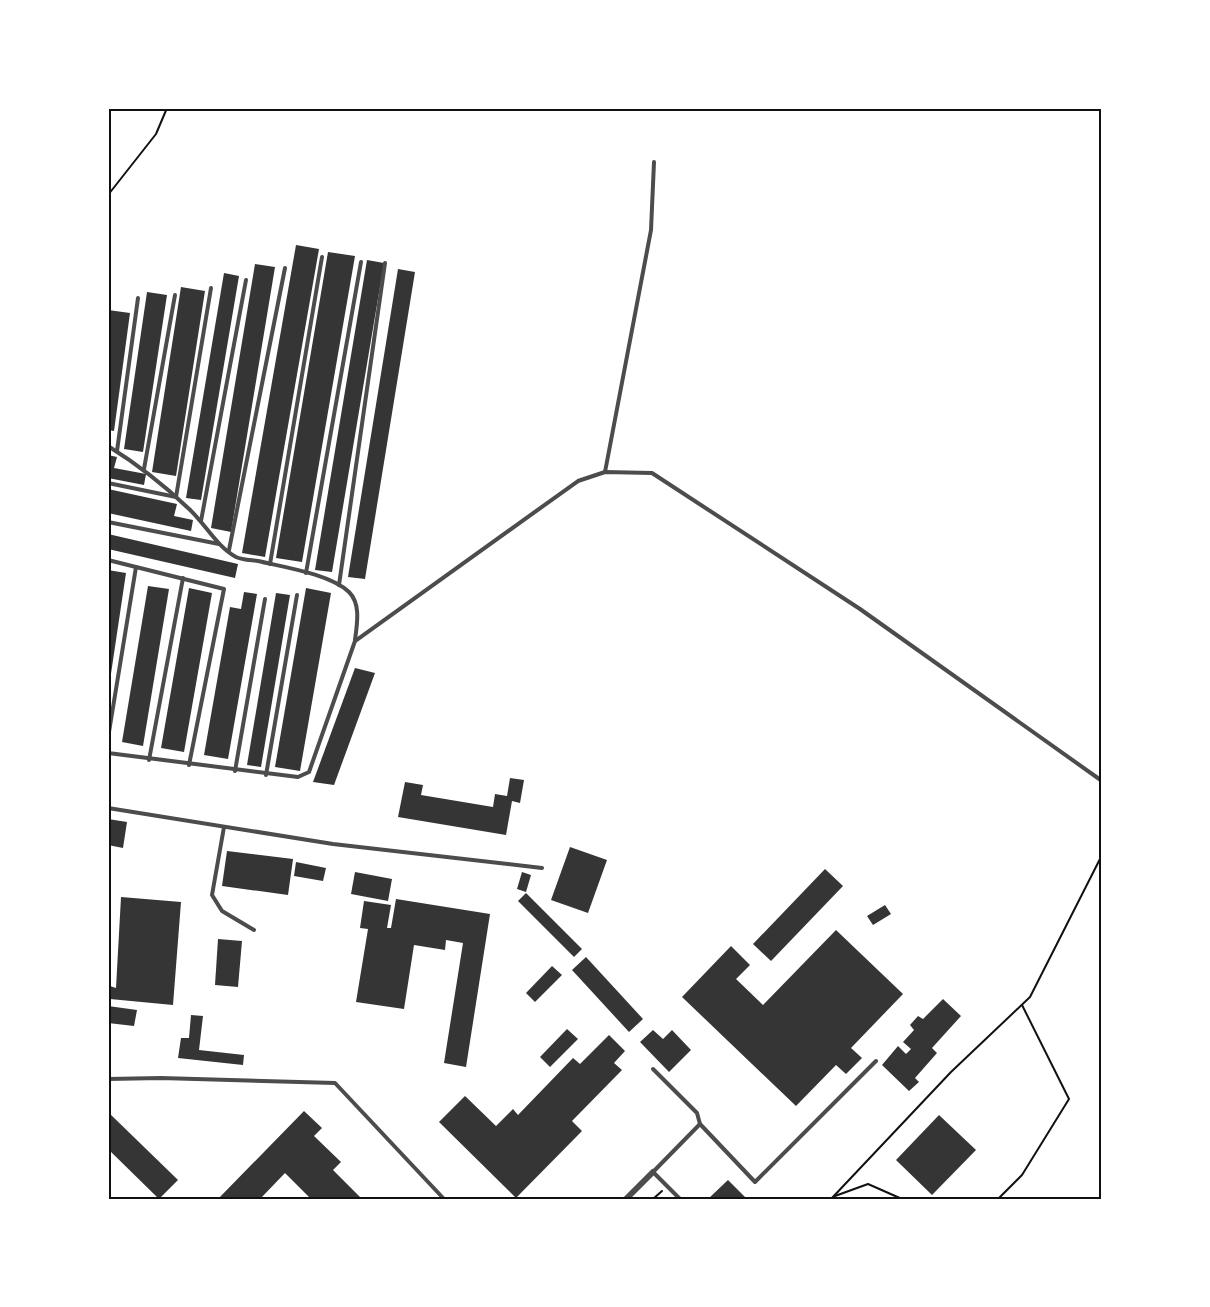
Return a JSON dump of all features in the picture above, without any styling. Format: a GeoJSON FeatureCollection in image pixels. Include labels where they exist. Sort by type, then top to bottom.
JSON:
{"type":"FeatureCollection","features":[{"type":"Feature","properties":{"kind":"street"},"geometry":{"type":"LineString","coordinates":[[626,1199],[653,1172]]}},
{"type":"Feature","properties":{"kind":"lane"},"geometry":{"type":"LineString","coordinates":[[605,471],[651,230],[654,162]]}},
{"type":"Feature","properties":{"kind":"lane"},"geometry":{"type":"LineString","coordinates":[[270,564],[322,257]]}},
{"type":"Feature","properties":{"kind":"lane"},"geometry":{"type":"LineString","coordinates":[[306,573],[361,262]]}},
{"type":"Feature","properties":{"kind":"lane"},"geometry":{"type":"LineString","coordinates":[[339,585],[385,263]]}},
{"type":"Feature","properties":{"kind":"lane"},"geometry":{"type":"LineString","coordinates":[[229,550],[285,268]]}},
{"type":"Feature","properties":{"kind":"lane"},"geometry":{"type":"LineString","coordinates":[[201,522],[246,280]]}},
{"type":"Feature","properties":{"kind":"lane"},"geometry":{"type":"LineString","coordinates":[[176,497],[211,288]]}},
{"type":"Feature","properties":{"kind":"lane"},"geometry":{"type":"LineString","coordinates":[[144,469],[175,295]]}},
{"type":"Feature","properties":{"kind":"lane"},"geometry":{"type":"LineString","coordinates":[[117,452],[138,298]]}},
{"type":"Feature","properties":{"kind":"lane"},"geometry":{"type":"LineString","coordinates":[[108,446],[144,469],[176,497],[236,557],[306,573],[339,585],[350,593],[355,602],[358,620],[355,640],[309,772],[298,777],[266,775],[108,753]]}},
{"type":"Feature","properties":{"kind":"lane"},"geometry":{"type":"LineString","coordinates":[[355,640],[578,481],[605,471],[652,473],[860,609],[1102,781]]}},
{"type":"Feature","properties":{"kind":"lane"},"geometry":{"type":"LineString","coordinates":[[108,483],[176,497]]}},
{"type":"Feature","properties":{"kind":"lane"},"geometry":{"type":"LineString","coordinates":[[108,522],[221,544]]}},
{"type":"Feature","properties":{"kind":"lane"},"geometry":{"type":"LineString","coordinates":[[108,560],[224,589],[189,765]]}},
{"type":"Feature","properties":{"kind":"lane"},"geometry":{"type":"LineString","coordinates":[[108,738],[136,567]]}},
{"type":"Feature","properties":{"kind":"lane"},"geometry":{"type":"LineString","coordinates":[[149,760],[183,578]]}},
{"type":"Feature","properties":{"kind":"lane"},"geometry":{"type":"LineString","coordinates":[[266,775],[297,595]]}},
{"type":"Feature","properties":{"kind":"lane"},"geometry":{"type":"LineString","coordinates":[[235,771],[265,599]]}},
{"type":"Feature","properties":{"kind":"lane"},"geometry":{"type":"LineString","coordinates":[[108,808],[333,844],[542,868]]}},
{"type":"Feature","properties":{"kind":"lane"},"geometry":{"type":"LineString","coordinates":[[224,827],[212,895],[222,911],[254,930]]}},
{"type":"Feature","properties":{"kind":"lane"},"geometry":{"type":"LineString","coordinates":[[653,1069],[697,1113],[700,1124],[755,1182],[876,1061]]}},
{"type":"Feature","properties":{"kind":"lane"},"geometry":{"type":"LineString","coordinates":[[108,1079],[161,1078],[335,1083],[444,1199]]}},
{"type":"Feature","properties":{"kind":"lane"},"geometry":{"type":"LineString","coordinates":[[680,1199],[653,1172],[700,1124]]}},
{"type":"Feature","properties":{"kind":"path"},"geometry":{"type":"LineString","coordinates":[[108,195],[156,134],[167,108]]}},
{"type":"Feature","properties":{"kind":"path"},"geometry":{"type":"LineString","coordinates":[[832,1198],[951,1072],[1030,998],[1102,855]]}},
{"type":"Feature","properties":{"kind":"path"},"geometry":{"type":"LineString","coordinates":[[998,1199],[1022,1174],[1069,1099],[1022,1005]]}},
{"type":"Feature","properties":{"kind":"path"},"geometry":{"type":"LineString","coordinates":[[832,1198],[868,1184],[902,1199]]}},
{"type":"Feature","properties":{"kind":"building"},"geometry":{"type":"Polygon","coordinates":[[[296,245],[319,249],[265,557],[242,553],[296,245]]]}},
{"type":"Feature","properties":{"kind":"building"},"geometry":{"type":"Polygon","coordinates":[[[328,252],[355,256],[302,562],[276,558],[328,252]]]}},
{"type":"Feature","properties":{"kind":"building"},"geometry":{"type":"Polygon","coordinates":[[[367,260],[384,263],[332,572],[315,570],[367,260]]]}},
{"type":"Feature","properties":{"kind":"building"},"geometry":{"type":"Polygon","coordinates":[[[255,264],[275,267],[231,532],[211,528],[255,264]]]}},
{"type":"Feature","properties":{"kind":"building"},"geometry":{"type":"Polygon","coordinates":[[[398,269],[415,272],[365,579],[348,577],[398,269]]]}},
{"type":"Feature","properties":{"kind":"building"},"geometry":{"type":"Polygon","coordinates":[[[224,273],[239,276],[201,500],[186,498],[224,273]]]}},
{"type":"Feature","properties":{"kind":"building"},"geometry":{"type":"Polygon","coordinates":[[[181,287],[205,291],[176,476],[152,472],[181,287]]]}},
{"type":"Feature","properties":{"kind":"building"},"geometry":{"type":"Polygon","coordinates":[[[147,292],[167,295],[143,452],[124,449],[147,292]]]}},
{"type":"Feature","properties":{"kind":"building"},"geometry":{"type":"Polygon","coordinates":[[[108,310],[130,313],[114,431],[108,430],[108,310]]]}},
{"type":"Feature","properties":{"kind":"building"},"geometry":{"type":"Polygon","coordinates":[[[108,455],[117,457],[114,468],[146,474],[144,485],[108,478],[108,455]]]}},
{"type":"Feature","properties":{"kind":"building"},"geometry":{"type":"Polygon","coordinates":[[[108,489],[177,504],[174,516],[193,520],[191,531],[108,513],[108,489]]]}},
{"type":"Feature","properties":{"kind":"building"},"geometry":{"type":"Polygon","coordinates":[[[108,534],[238,564],[235,578],[108,549],[108,534]]]}},
{"type":"Feature","properties":{"kind":"building"},"geometry":{"type":"Polygon","coordinates":[[[108,570],[126,573],[109,687],[108,687],[108,570]]]}},
{"type":"Feature","properties":{"kind":"building"},"geometry":{"type":"Polygon","coordinates":[[[148,586],[169,589],[143,746],[122,742],[148,586]]]}},
{"type":"Feature","properties":{"kind":"building"},"geometry":{"type":"Polygon","coordinates":[[[189,588],[212,593],[184,752],[161,748],[189,588]]]}},
{"type":"Feature","properties":{"kind":"building"},"geometry":{"type":"Polygon","coordinates":[[[306,588],[331,593],[300,771],[275,767],[306,588]]]}},
{"type":"Feature","properties":{"kind":"building"},"geometry":{"type":"Polygon","coordinates":[[[244,592],[257,594],[228,759],[204,755],[230,607],[241,609],[244,592]]]}},
{"type":"Feature","properties":{"kind":"building"},"geometry":{"type":"Polygon","coordinates":[[[276,593],[290,595],[261,767],[247,765],[276,593]]]}},
{"type":"Feature","properties":{"kind":"building"},"geometry":{"type":"Polygon","coordinates":[[[355,668],[375,673],[334,785],[313,782],[355,668]]]}},
{"type":"Feature","properties":{"kind":"building"},"geometry":{"type":"Polygon","coordinates":[[[510,778],[524,780],[520,803],[512,801],[506,835],[398,817],[405,782],[423,785],[421,795],[493,807],[495,794],[507,796],[510,778]]]}},
{"type":"Feature","properties":{"kind":"building"},"geometry":{"type":"Polygon","coordinates":[[[108,819],[127,822],[123,848],[108,845],[108,819]]]}},
{"type":"Feature","properties":{"kind":"building"},"geometry":{"type":"Polygon","coordinates":[[[570,847],[607,860],[588,913],[551,900],[570,847]]]}},
{"type":"Feature","properties":{"kind":"building"},"geometry":{"type":"Polygon","coordinates":[[[227,851],[293,859],[288,895],[222,886],[227,851]]]}},
{"type":"Feature","properties":{"kind":"building"},"geometry":{"type":"Polygon","coordinates":[[[296,862],[326,868],[323,881],[294,876],[296,862]]]}},
{"type":"Feature","properties":{"kind":"building"},"geometry":{"type":"Polygon","coordinates":[[[825,869],[843,886],[771,961],[753,944],[825,869]]]}},
{"type":"Feature","properties":{"kind":"building"},"geometry":{"type":"Polygon","coordinates":[[[355,872],[392,879],[388,901],[351,894],[355,872]]]}},
{"type":"Feature","properties":{"kind":"building"},"geometry":{"type":"Polygon","coordinates":[[[522,872],[531,875],[526,892],[517,889],[522,872]]]}},
{"type":"Feature","properties":{"kind":"building"},"geometry":{"type":"Polygon","coordinates":[[[526,893],[582,949],[574,957],[518,901],[526,893]]]}},
{"type":"Feature","properties":{"kind":"building"},"geometry":{"type":"Polygon","coordinates":[[[121,897],[181,902],[173,1005],[110,999],[110,986],[116,988],[121,897]]]}},
{"type":"Feature","properties":{"kind":"building"},"geometry":{"type":"Polygon","coordinates":[[[396,899],[490,914],[466,1067],[444,1063],[463,943],[446,940],[445,950],[414,945],[404,1009],[356,1002],[368,929],[360,928],[364,901],[391,905],[387,928],[391,928],[396,899]]]}},
{"type":"Feature","properties":{"kind":"building"},"geometry":{"type":"Polygon","coordinates":[[[885,905],[891,914],[873,925],[867,916],[885,905]]]}},
{"type":"Feature","properties":{"kind":"building"},"geometry":{"type":"Polygon","coordinates":[[[836,930],[903,994],[851,1048],[862,1058],[846,1074],[836,1065],[796,1106],[682,997],[731,946],[750,965],[736,979],[763,1005],[836,930]]]}},
{"type":"Feature","properties":{"kind":"building"},"geometry":{"type":"Polygon","coordinates":[[[218,939],[242,941],[238,987],[215,985],[218,939]]]}},
{"type":"Feature","properties":{"kind":"building"},"geometry":{"type":"Polygon","coordinates":[[[586,957],[643,1019],[629,1032],[572,970],[586,957]]]}},
{"type":"Feature","properties":{"kind":"building"},"geometry":{"type":"Polygon","coordinates":[[[552,966],[562,975],[535,1002],[526,993],[552,966]]]}},
{"type":"Feature","properties":{"kind":"building"},"geometry":{"type":"Polygon","coordinates":[[[943,999],[961,1016],[932,1048],[937,1053],[915,1078],[919,1082],[909,1091],[882,1065],[898,1046],[906,1054],[911,1049],[903,1042],[914,1030],[910,1025],[918,1016],[923,1019],[943,999]]]}},
{"type":"Feature","properties":{"kind":"building"},"geometry":{"type":"Polygon","coordinates":[[[108,1006],[137,1010],[134,1026],[108,1023],[108,1006]]]}},
{"type":"Feature","properties":{"kind":"building"},"geometry":{"type":"Polygon","coordinates":[[[191,1015],[203,1016],[199,1050],[244,1055],[243,1065],[178,1058],[181,1038],[189,1038],[191,1015]]]}},
{"type":"Feature","properties":{"kind":"building"},"geometry":{"type":"Polygon","coordinates":[[[567,1029],[578,1039],[550,1067],[540,1057],[567,1029]]]}},
{"type":"Feature","properties":{"kind":"building"},"geometry":{"type":"Polygon","coordinates":[[[653,1030],[663,1039],[672,1030],[691,1050],[669,1072],[640,1042],[653,1030]]]}},
{"type":"Feature","properties":{"kind":"building"},"geometry":{"type":"Polygon","coordinates":[[[609,1035],[625,1051],[614,1063],[622,1070],[572,1121],[582,1131],[516,1198],[439,1122],[465,1096],[496,1126],[513,1109],[518,1115],[573,1058],[580,1064],[609,1035]]]}},
{"type":"Feature","properties":{"kind":"building"},"geometry":{"type":"Polygon","coordinates":[[[304,1111],[322,1128],[314,1136],[341,1162],[333,1170],[362,1199],[311,1199],[285,1173],[260,1199],[218,1199],[304,1111]]]}},
{"type":"Feature","properties":{"kind":"building"},"geometry":{"type":"Polygon","coordinates":[[[108,1112],[178,1180],[159,1199],[108,1149],[108,1112]]]}},
{"type":"Feature","properties":{"kind":"building"},"geometry":{"type":"Polygon","coordinates":[[[939,1115],[976,1150],[932,1195],[896,1160],[939,1115]]]}},
{"type":"Feature","properties":{"kind":"building"},"geometry":{"type":"Polygon","coordinates":[[[728,1180],[747,1199],[708,1199],[728,1180]]]}}]}
